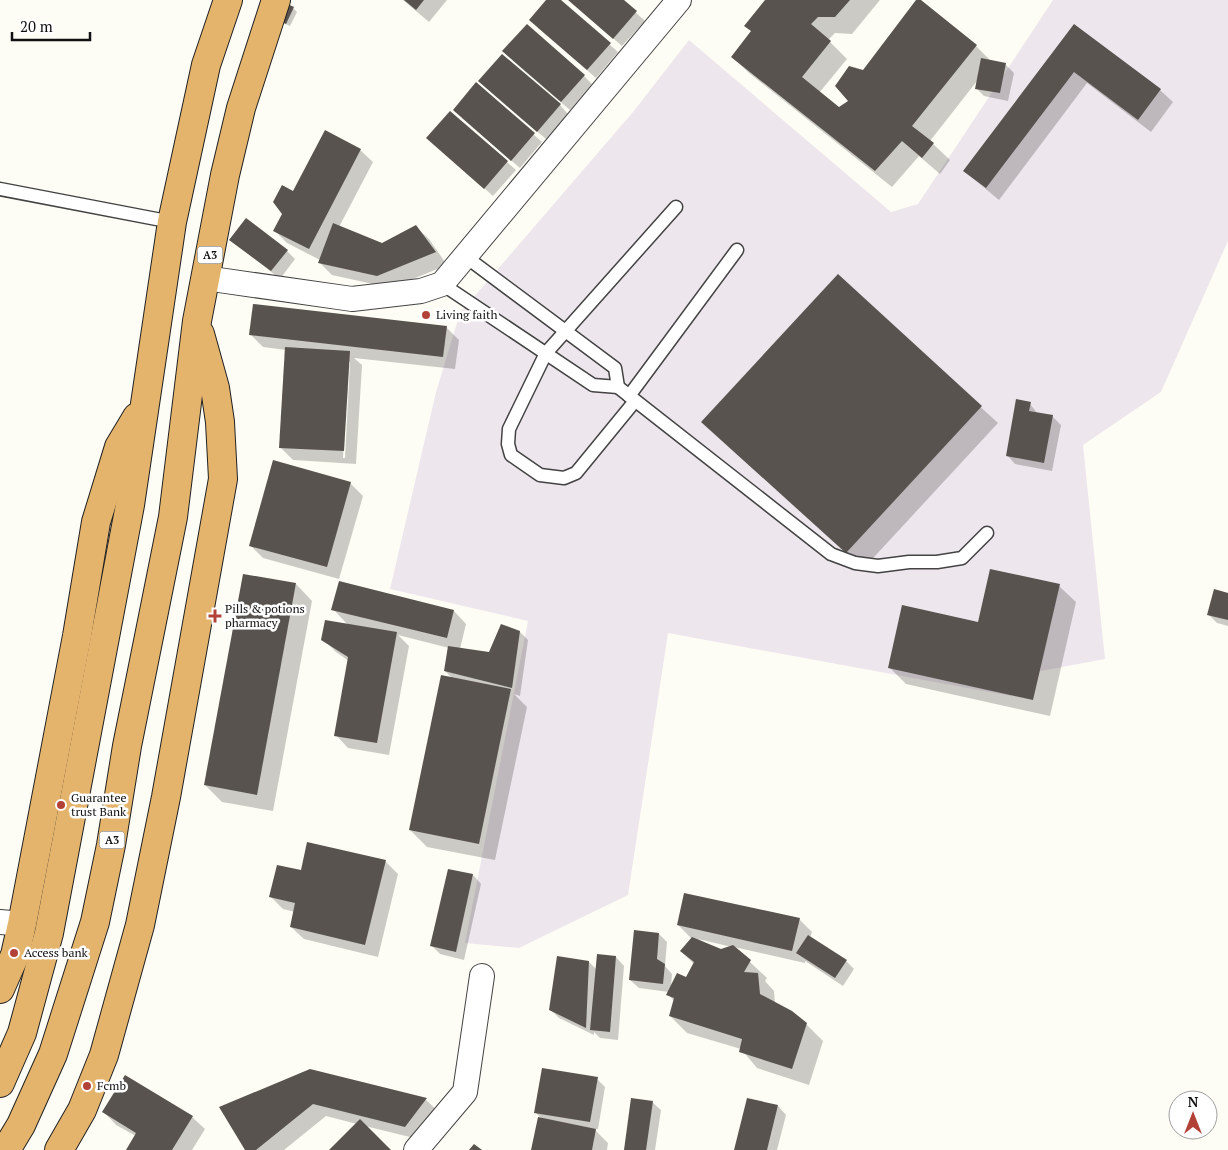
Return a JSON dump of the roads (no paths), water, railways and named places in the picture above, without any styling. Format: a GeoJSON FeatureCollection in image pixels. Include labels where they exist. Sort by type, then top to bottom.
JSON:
{"type":"FeatureCollection","features":[{"type":"Feature","properties":{"kind":"highway"},"geometry":{"type":"LineString","coordinates":[[0,1083],[22,1033],[49,933],[130,505],[172,222],[206,65],[228,0]]}},
{"type":"Feature","properties":{"kind":"highway","name":"A3"},"geometry":{"type":"LineString","coordinates":[[6,1150],[20,1125],[52,1054],[95,922],[111,845],[127,746],[173,517],[197,321],[205,278],[241,108],[276,0]]}},
{"type":"Feature","properties":{"kind":"highway"},"geometry":{"type":"LineString","coordinates":[[59,1150],[82,1110],[104,1055],[140,925],[172,767],[223,478],[220,422],[215,388],[197,321]]}},
{"type":"Feature","properties":{"kind":"highway"},"geometry":{"type":"LineString","coordinates":[[0,989],[15,955],[11,923],[77,636],[96,522],[119,447],[144,407]]}},
{"type":"Feature","properties":{"kind":"street"},"geometry":{"type":"LineString","coordinates":[[205,278],[352,299],[421,291],[442,284],[679,0]]}},
{"type":"Feature","properties":{"kind":"street"},"geometry":{"type":"LineString","coordinates":[[416,1150],[465,1092],[482,976]]}},
{"type":"Feature","properties":{"kind":"lane"},"geometry":{"type":"LineString","coordinates":[[0,189],[172,222]]}},
{"type":"Feature","properties":{"kind":"lane"},"geometry":{"type":"LineString","coordinates":[[676,207],[546,353],[509,429],[508,444],[511,455],[540,475],[564,478],[576,473],[632,398],[737,250]]}},
{"type":"Feature","properties":{"kind":"lane"},"geometry":{"type":"LineString","coordinates":[[466,257],[615,368],[618,387]]}},
{"type":"Feature","properties":{"kind":"lane"},"geometry":{"type":"LineString","coordinates":[[442,284],[593,385],[618,387],[831,554],[855,563],[878,566],[909,562],[937,562],[962,558],[986,533]]}},
{"type":"Feature","properties":{"kind":"place","name":"Living faith"},"geometry":{"type":"Point","coordinates":[426,315]}},
{"type":"Feature","properties":{"kind":"place","name":"Pills & potions pharmacy"},"geometry":{"type":"Point","coordinates":[215,616]}},
{"type":"Feature","properties":{"kind":"place","name":"Guarantee trust Bank"},"geometry":{"type":"Point","coordinates":[61,805]}},
{"type":"Feature","properties":{"kind":"place","name":"Access bank"},"geometry":{"type":"Point","coordinates":[14,953]}},
{"type":"Feature","properties":{"kind":"place","name":"Fcmb"},"geometry":{"type":"Point","coordinates":[87,1086]}}]}
